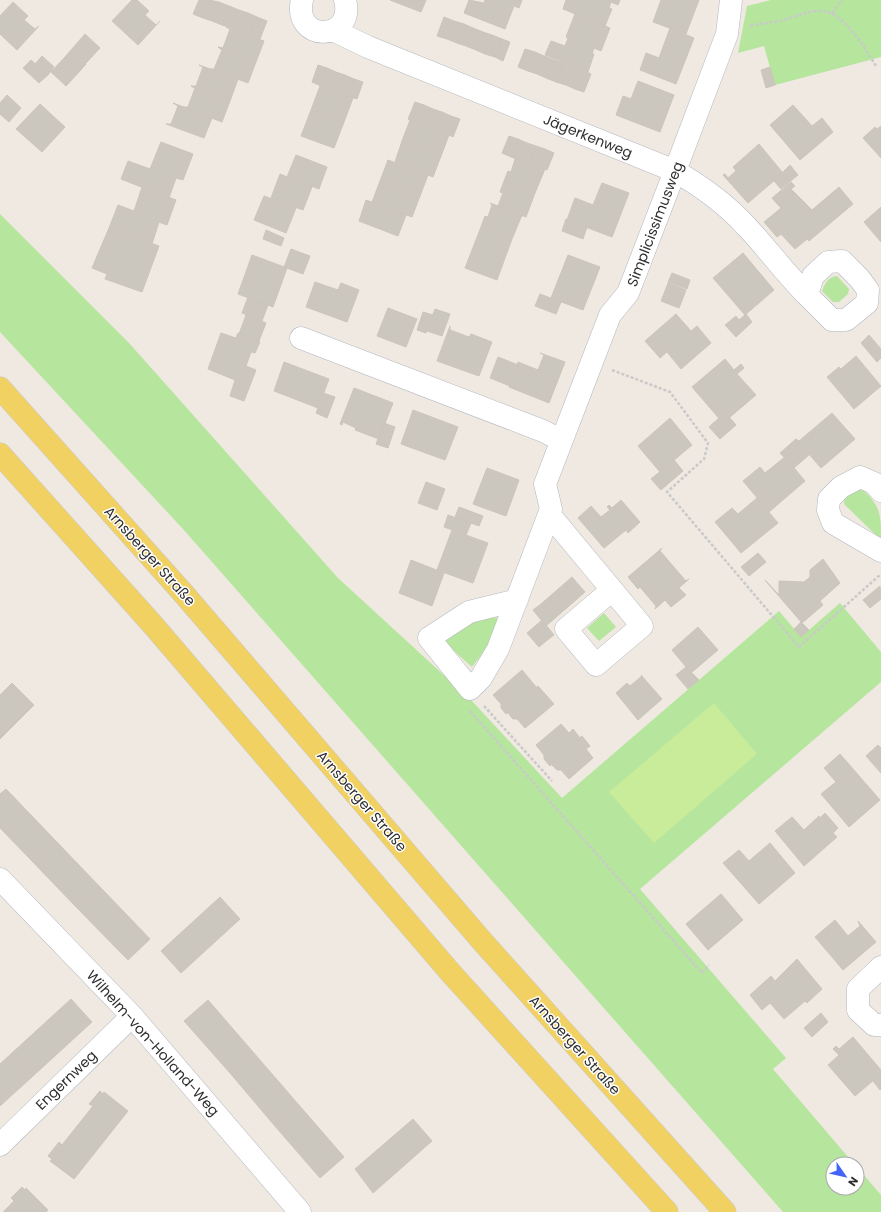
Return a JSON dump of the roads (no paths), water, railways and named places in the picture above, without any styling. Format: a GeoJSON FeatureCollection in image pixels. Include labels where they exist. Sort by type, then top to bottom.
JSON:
{"type":"FeatureCollection","features":[{"type":"Feature","properties":{"kind":"main road","name":"Arnsberger Straße"},"geometry":{"type":"LineString","coordinates":[[0,388],[183,593],[482,941],[726,1212]]}},
{"type":"Feature","properties":{"kind":"main road"},"geometry":{"type":"LineString","coordinates":[[0,454],[153,625],[450,972],[668,1212]]}},
{"type":"Feature","properties":{"kind":"street","name":"Jägerkenweg"},"geometry":{"type":"LineString","coordinates":[[302,0],[300,10],[302,18],[308,27],[320,32],[333,30],[368,47],[675,171],[704,188],[745,225],[783,271],[807,295]]}},
{"type":"Feature","properties":{"kind":"street"},"geometry":{"type":"LineString","coordinates":[[333,30],[338,27],[345,18],[347,7],[345,0]]}},
{"type":"Feature","properties":{"kind":"street","name":"Simplicissimusweg"},"geometry":{"type":"LineString","coordinates":[[517,600],[469,612],[429,638],[470,689],[481,678],[498,649],[517,600],[551,509],[545,484],[610,316],[628,293],[675,171],[727,34],[731,0]]}},
{"type":"Feature","properties":{"kind":"street"},"geometry":{"type":"LineString","coordinates":[[301,338],[536,428],[561,440]]}},
{"type":"Feature","properties":{"kind":"street"},"geometry":{"type":"LineString","coordinates":[[881,491],[874,483],[860,477],[841,487],[828,499],[828,510],[833,523],[881,551]]}},
{"type":"Feature","properties":{"kind":"street"},"geometry":{"type":"LineString","coordinates":[[549,514],[612,590]]}},
{"type":"Feature","properties":{"kind":"street","name":"Wilhelm-von-Holland-Weg"},"geometry":{"type":"LineString","coordinates":[[0,879],[132,1016],[300,1212]]}},
{"type":"Feature","properties":{"kind":"street"},"geometry":{"type":"LineString","coordinates":[[881,967],[858,989],[858,1010],[874,1024],[881,1025]]}},
{"type":"Feature","properties":{"kind":"street","name":"Engernweg"},"geometry":{"type":"LineString","coordinates":[[0,1145],[132,1016]]}}]}
